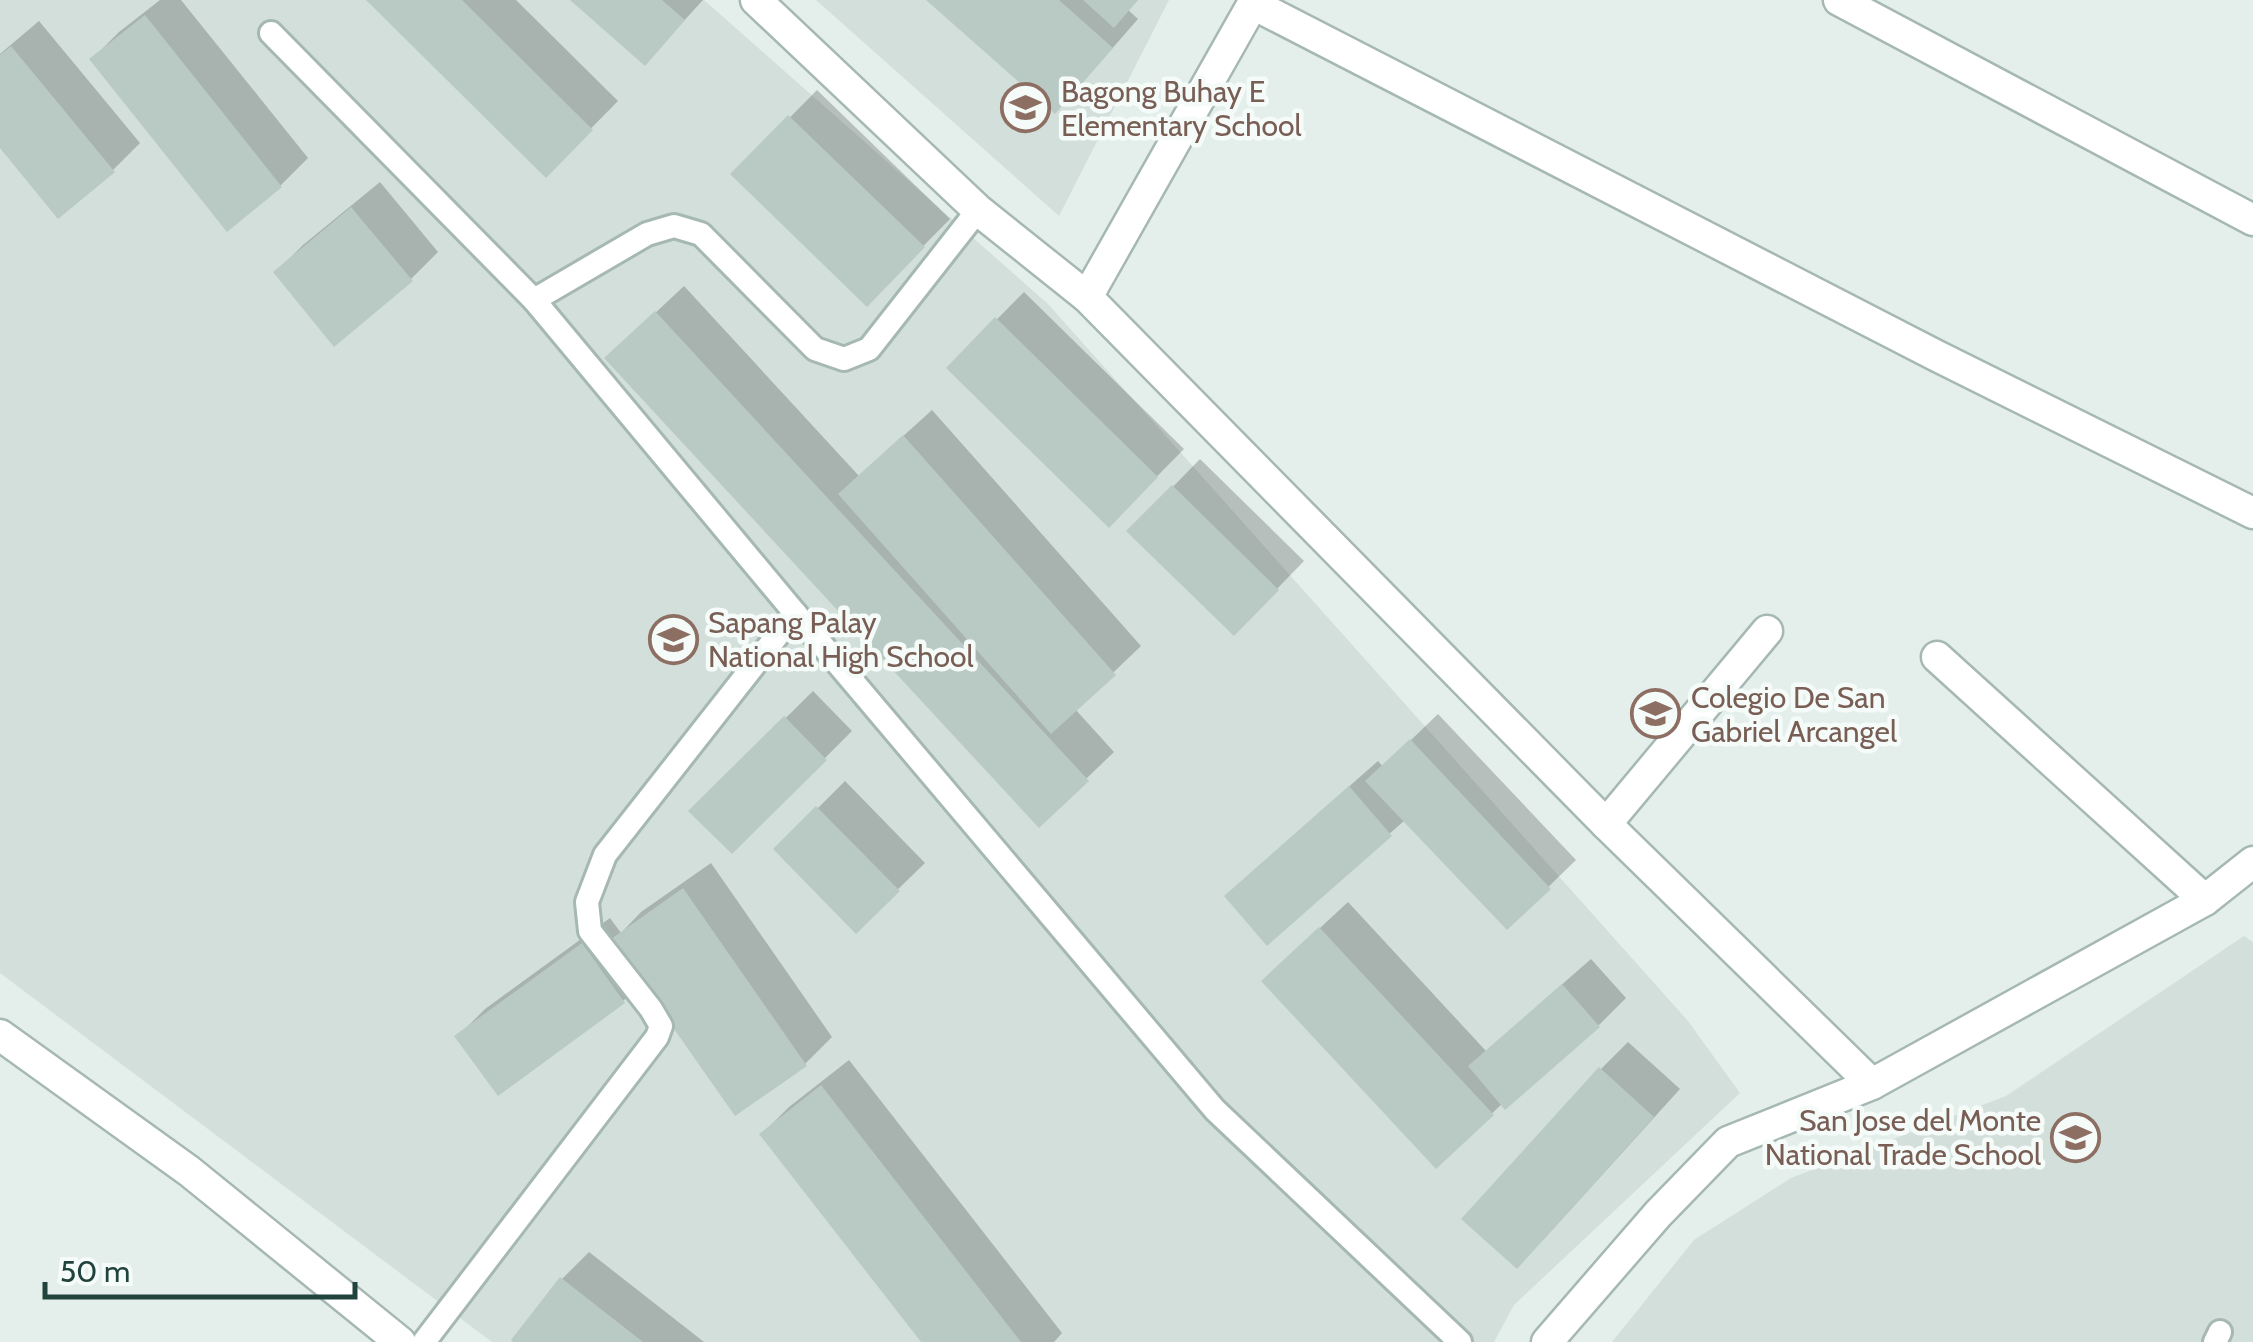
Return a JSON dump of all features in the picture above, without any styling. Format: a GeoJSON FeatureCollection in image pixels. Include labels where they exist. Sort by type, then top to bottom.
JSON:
{"type":"FeatureCollection","features":[{"type":"Feature","properties":{"kind":"street"},"geometry":{"type":"LineString","coordinates":[[756,0],[978,210],[1087,297],[1606,824],[1872,1084]]}},
{"type":"Feature","properties":{"kind":"street"},"geometry":{"type":"LineString","coordinates":[[1839,0],[2253,220]]}},
{"type":"Feature","properties":{"kind":"street"},"geometry":{"type":"LineString","coordinates":[[1087,297],[1254,2],[1936,356],[2253,513]]}},
{"type":"Feature","properties":{"kind":"street"},"geometry":{"type":"LineString","coordinates":[[1606,824],[1767,632]]}},
{"type":"Feature","properties":{"kind":"street"},"geometry":{"type":"LineString","coordinates":[[1937,657],[2205,900]]}},
{"type":"Feature","properties":{"kind":"street"},"geometry":{"type":"LineString","coordinates":[[1547,1342],[1658,1214],[1728,1142],[1872,1084],[2205,900],[2253,862]]}},
{"type":"Feature","properties":{"kind":"street"},"geometry":{"type":"LineString","coordinates":[[0,1035],[189,1172],[400,1342]]}},
{"type":"Feature","properties":{"kind":"lane"},"geometry":{"type":"LineString","coordinates":[[270,33],[534,300],[1215,1110],[1460,1342]]}},
{"type":"Feature","properties":{"kind":"lane"},"geometry":{"type":"LineString","coordinates":[[534,300],[647,234],[674,226],[700,234],[815,349],[844,359],[868,348],[978,210]]}},
{"type":"Feature","properties":{"kind":"lane"},"geometry":{"type":"LineString","coordinates":[[424,1342],[657,1037],[661,1026],[590,932],[586,902],[605,856],[795,613]]}},
{"type":"Feature","properties":{"kind":"shaded area","name":"Sapang Palay National High School"},"geometry":{"type":"Polygon","coordinates":[[[0,0],[704,0],[1048,304],[1688,1021],[1740,1093],[1514,1305],[1494,1342],[492,1342],[0,973],[0,0]]]}},
{"type":"Feature","properties":{"kind":"shaded area","name":"Bagong Buhay E Elementary School"},"geometry":{"type":"Polygon","coordinates":[[[816,0],[1169,0],[1059,216],[816,0]]]}},
{"type":"Feature","properties":{"kind":"shaded area","name":"San Jose del Monte National Trade School"},"geometry":{"type":"Polygon","coordinates":[[[2244,936],[2253,942],[2253,1342],[1612,1342],[1694,1240],[1791,1178],[2006,1096],[2244,936]]]}},
{"type":"Feature","properties":{"kind":"building"},"geometry":{"type":"Polygon","coordinates":[[[366,0],[462,0],[593,130],[546,178],[366,0]]]}},
{"type":"Feature","properties":{"kind":"building"},"geometry":{"type":"Polygon","coordinates":[[[570,0],[662,0],[685,20],[645,66],[570,0]]]}},
{"type":"Feature","properties":{"kind":"building"},"geometry":{"type":"Polygon","coordinates":[[[926,0],[1059,0],[1113,48],[1055,114],[926,0]]]}},
{"type":"Feature","properties":{"kind":"building"},"geometry":{"type":"Polygon","coordinates":[[[1083,0],[1138,0],[1114,28],[1083,0]]]}},
{"type":"Feature","properties":{"kind":"building"},"geometry":{"type":"Polygon","coordinates":[[[145,15],[282,187],[227,232],[89,59],[145,15]]]}},
{"type":"Feature","properties":{"kind":"building"},"geometry":{"type":"Polygon","coordinates":[[[11,46],[115,172],[58,219],[0,148],[0,55],[11,46]]]}},
{"type":"Feature","properties":{"kind":"building"},"geometry":{"type":"Polygon","coordinates":[[[788,115],[925,247],[867,307],[730,174],[788,115]]]}},
{"type":"Feature","properties":{"kind":"building"},"geometry":{"type":"Polygon","coordinates":[[[351,207],[413,281],[334,347],[273,272],[351,207]]]}},
{"type":"Feature","properties":{"kind":"building"},"geometry":{"type":"Polygon","coordinates":[[[655,311],[1089,781],[1039,828],[604,358],[655,311]]]}},
{"type":"Feature","properties":{"kind":"building"},"geometry":{"type":"Polygon","coordinates":[[[995,317],[1158,477],[1109,528],[946,368],[995,317]]]}},
{"type":"Feature","properties":{"kind":"building"},"geometry":{"type":"Polygon","coordinates":[[[903,435],[1116,675],[1051,734],[838,494],[903,435]]]}},
{"type":"Feature","properties":{"kind":"building"},"geometry":{"type":"Polygon","coordinates":[[[1172,485],[1279,590],[1234,636],[1126,531],[1172,485]]]}},
{"type":"Feature","properties":{"kind":"building"},"geometry":{"type":"Polygon","coordinates":[[[784,716],[827,760],[732,854],[688,811],[784,716]]]}},
{"type":"Feature","properties":{"kind":"building"},"geometry":{"type":"Polygon","coordinates":[[[1410,739],[1551,889],[1507,930],[1365,781],[1410,739]]]}},
{"type":"Feature","properties":{"kind":"building"},"geometry":{"type":"Polygon","coordinates":[[[1349,786],[1392,836],[1267,946],[1224,896],[1349,786]]]}},
{"type":"Feature","properties":{"kind":"building"},"geometry":{"type":"Polygon","coordinates":[[[816,806],[900,891],[856,934],[773,849],[816,806]]]}},
{"type":"Feature","properties":{"kind":"building"},"geometry":{"type":"Polygon","coordinates":[[[683,888],[807,1066],[735,1116],[611,939],[683,888]]]}},
{"type":"Feature","properties":{"kind":"building"},"geometry":{"type":"Polygon","coordinates":[[[1319,927],[1494,1115],[1436,1169],[1261,981],[1319,927]]]}},
{"type":"Feature","properties":{"kind":"building"},"geometry":{"type":"Polygon","coordinates":[[[582,943],[625,1003],[498,1096],[454,1036],[582,943]]]}},
{"type":"Feature","properties":{"kind":"building"},"geometry":{"type":"Polygon","coordinates":[[[1562,984],[1600,1027],[1505,1110],[1468,1066],[1562,984]]]}},
{"type":"Feature","properties":{"kind":"building"},"geometry":{"type":"Polygon","coordinates":[[[1599,1067],[1654,1117],[1517,1269],[1461,1219],[1599,1067]]]}},
{"type":"Feature","properties":{"kind":"building"},"geometry":{"type":"Polygon","coordinates":[[[821,1085],[1021,1342],[921,1342],[759,1134],[821,1085]]]}},
{"type":"Feature","properties":{"kind":"building"},"geometry":{"type":"Polygon","coordinates":[[[560,1277],[643,1342],[513,1342],[560,1277]]]}},
{"type":"Feature","properties":{"kind":"place","name":"Bagong Buhay E Elementary School"},"geometry":{"type":"Point","coordinates":[1026,108]}},
{"type":"Feature","properties":{"kind":"place","name":"Sapang Palay National High School"},"geometry":{"type":"Point","coordinates":[673,639]}},
{"type":"Feature","properties":{"kind":"place","name":"Colegio De San Gabriel Arcangel"},"geometry":{"type":"Point","coordinates":[1656,714]}},
{"type":"Feature","properties":{"kind":"place","name":"San Jose del Monte National Trade School"},"geometry":{"type":"Point","coordinates":[2076,1137]}}]}
